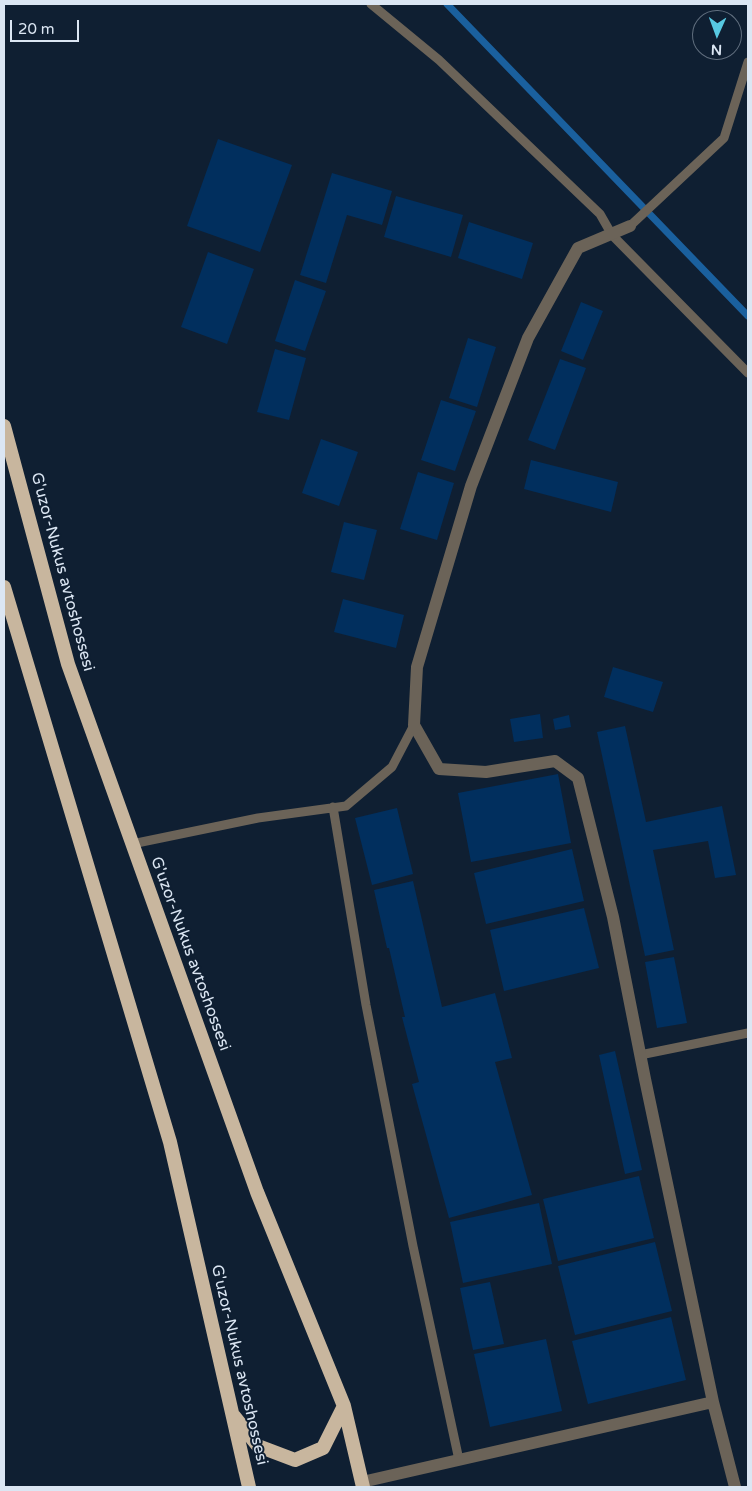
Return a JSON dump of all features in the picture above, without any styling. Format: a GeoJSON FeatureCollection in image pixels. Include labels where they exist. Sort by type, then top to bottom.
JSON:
{"type":"FeatureCollection","features":[{"type":"Feature","properties":{"kind":"highway","name":"G'uzor-Nukus avtoshossesi"},"geometry":{"type":"LineString","coordinates":[[4,426],[68,664],[257,1192],[344,1406],[362,1484]]}},
{"type":"Feature","properties":{"kind":"highway","name":"G'uzor-Nukus avtoshossesi"},"geometry":{"type":"LineString","coordinates":[[4,587],[170,1142],[249,1487]]}},
{"type":"Feature","properties":{"kind":"highway"},"geometry":{"type":"LineString","coordinates":[[232,1414],[258,1446],[295,1460],[323,1448],[344,1406]]}},
{"type":"Feature","properties":{"kind":"street"},"geometry":{"type":"LineString","coordinates":[[630,226],[578,248],[528,338],[470,486],[422,648],[417,667],[414,725],[439,769],[486,772],[555,761],[578,778],[613,917],[713,1402],[735,1487]]}},
{"type":"Feature","properties":{"kind":"street"},"geometry":{"type":"LineString","coordinates":[[362,1484],[713,1402]]}},
{"type":"Feature","properties":{"kind":"lane"},"geometry":{"type":"LineString","coordinates":[[371,4],[440,60],[600,214],[612,235],[748,373]]}},
{"type":"Feature","properties":{"kind":"lane"},"geometry":{"type":"LineString","coordinates":[[630,226],[724,138],[748,62]]}},
{"type":"Feature","properties":{"kind":"lane"},"geometry":{"type":"LineString","coordinates":[[132,844],[258,818],[346,806],[392,767],[414,725]]}},
{"type":"Feature","properties":{"kind":"lane"},"geometry":{"type":"LineString","coordinates":[[333,807],[366,1005],[413,1246],[460,1460]]}},
{"type":"Feature","properties":{"kind":"lane"},"geometry":{"type":"LineString","coordinates":[[640,1055],[748,1033]]}},
{"type":"Feature","properties":{"kind":"building"},"geometry":{"type":"Polygon","coordinates":[[[218,139],[292,165],[260,252],[187,226],[218,139]]]}},
{"type":"Feature","properties":{"kind":"building"},"geometry":{"type":"Polygon","coordinates":[[[332,173],[392,191],[382,225],[347,215],[326,283],[300,275],[332,173]]]}},
{"type":"Feature","properties":{"kind":"building"},"geometry":{"type":"Polygon","coordinates":[[[396,196],[463,215],[451,257],[384,237],[396,196]]]}},
{"type":"Feature","properties":{"kind":"building"},"geometry":{"type":"Polygon","coordinates":[[[469,222],[533,243],[522,279],[458,258],[469,222]]]}},
{"type":"Feature","properties":{"kind":"building"},"geometry":{"type":"Polygon","coordinates":[[[208,252],[254,269],[227,344],[181,327],[208,252]]]}},
{"type":"Feature","properties":{"kind":"building"},"geometry":{"type":"Polygon","coordinates":[[[295,280],[326,291],[305,351],[275,341],[295,280]]]}},
{"type":"Feature","properties":{"kind":"building"},"geometry":{"type":"Polygon","coordinates":[[[581,302],[603,311],[583,360],[561,351],[581,302]]]}},
{"type":"Feature","properties":{"kind":"building"},"geometry":{"type":"Polygon","coordinates":[[[468,338],[496,347],[477,407],[449,398],[468,338]]]}},
{"type":"Feature","properties":{"kind":"building"},"geometry":{"type":"Polygon","coordinates":[[[275,349],[306,358],[289,420],[257,412],[275,349]]]}},
{"type":"Feature","properties":{"kind":"building"},"geometry":{"type":"Polygon","coordinates":[[[560,359],[586,368],[555,450],[528,440],[560,359]]]}},
{"type":"Feature","properties":{"kind":"building"},"geometry":{"type":"Polygon","coordinates":[[[441,400],[476,411],[455,471],[421,460],[441,400]]]}},
{"type":"Feature","properties":{"kind":"building"},"geometry":{"type":"Polygon","coordinates":[[[321,439],[358,452],[339,506],[302,493],[321,439]]]}},
{"type":"Feature","properties":{"kind":"building"},"geometry":{"type":"Polygon","coordinates":[[[531,460],[618,482],[611,512],[524,489],[531,460]]]}},
{"type":"Feature","properties":{"kind":"building"},"geometry":{"type":"Polygon","coordinates":[[[418,472],[454,483],[437,540],[400,529],[418,472]]]}},
{"type":"Feature","properties":{"kind":"building"},"geometry":{"type":"Polygon","coordinates":[[[344,522],[377,530],[364,580],[331,572],[344,522]]]}},
{"type":"Feature","properties":{"kind":"building"},"geometry":{"type":"Polygon","coordinates":[[[343,599],[404,615],[396,648],[334,632],[343,599]]]}},
{"type":"Feature","properties":{"kind":"building"},"geometry":{"type":"Polygon","coordinates":[[[613,667],[663,682],[653,712],[604,697],[613,667]]]}},
{"type":"Feature","properties":{"kind":"building"},"geometry":{"type":"Polygon","coordinates":[[[540,714],[543,738],[514,742],[510,719],[540,714]]]}},
{"type":"Feature","properties":{"kind":"building"},"geometry":{"type":"Polygon","coordinates":[[[569,715],[571,727],[555,730],[553,719],[569,715]]]}},
{"type":"Feature","properties":{"kind":"building"},"geometry":{"type":"Polygon","coordinates":[[[625,726],[646,822],[722,806],[736,875],[715,878],[708,841],[653,850],[674,950],[645,956],[597,732],[625,726]]]}},
{"type":"Feature","properties":{"kind":"building"},"geometry":{"type":"Polygon","coordinates":[[[558,774],[571,843],[471,862],[458,793],[558,774]]]}},
{"type":"Feature","properties":{"kind":"building"},"geometry":{"type":"Polygon","coordinates":[[[397,808],[413,874],[372,885],[355,818],[397,808]]]}},
{"type":"Feature","properties":{"kind":"building"},"geometry":{"type":"Polygon","coordinates":[[[572,849],[584,901],[486,924],[474,873],[572,849]]]}},
{"type":"Feature","properties":{"kind":"building"},"geometry":{"type":"Polygon","coordinates":[[[413,881],[442,1007],[495,993],[512,1058],[495,1062],[532,1195],[449,1218],[412,1084],[419,1082],[402,1017],[405,1017],[374,890],[413,881]]]}},
{"type":"Feature","properties":{"kind":"building"},"geometry":{"type":"Polygon","coordinates":[[[584,908],[599,968],[504,991],[490,930],[584,908]]]}},
{"type":"Feature","properties":{"kind":"building"},"geometry":{"type":"Polygon","coordinates":[[[674,957],[687,1023],[657,1028],[645,962],[674,957]]]}},
{"type":"Feature","properties":{"kind":"building"},"geometry":{"type":"Polygon","coordinates":[[[615,1051],[642,1170],[625,1174],[599,1055],[615,1051]]]}},
{"type":"Feature","properties":{"kind":"building"},"geometry":{"type":"Polygon","coordinates":[[[639,1176],[654,1238],[558,1261],[543,1199],[639,1176]]]}},
{"type":"Feature","properties":{"kind":"building"},"geometry":{"type":"Polygon","coordinates":[[[539,1203],[552,1264],[463,1283],[450,1222],[539,1203]]]}},
{"type":"Feature","properties":{"kind":"building"},"geometry":{"type":"Polygon","coordinates":[[[655,1242],[672,1311],[575,1335],[558,1266],[655,1242]]]}},
{"type":"Feature","properties":{"kind":"building"},"geometry":{"type":"Polygon","coordinates":[[[490,1282],[504,1344],[473,1350],[460,1288],[490,1282]]]}},
{"type":"Feature","properties":{"kind":"building"},"geometry":{"type":"Polygon","coordinates":[[[671,1317],[686,1380],[588,1404],[572,1341],[671,1317]]]}},
{"type":"Feature","properties":{"kind":"building"},"geometry":{"type":"Polygon","coordinates":[[[546,1339],[562,1411],[490,1427],[474,1354],[546,1339]]]}},
{"type":"Feature","properties":{"kind":"waterway"},"geometry":{"type":"LineString","coordinates":[[447,4],[748,316]]}}]}
